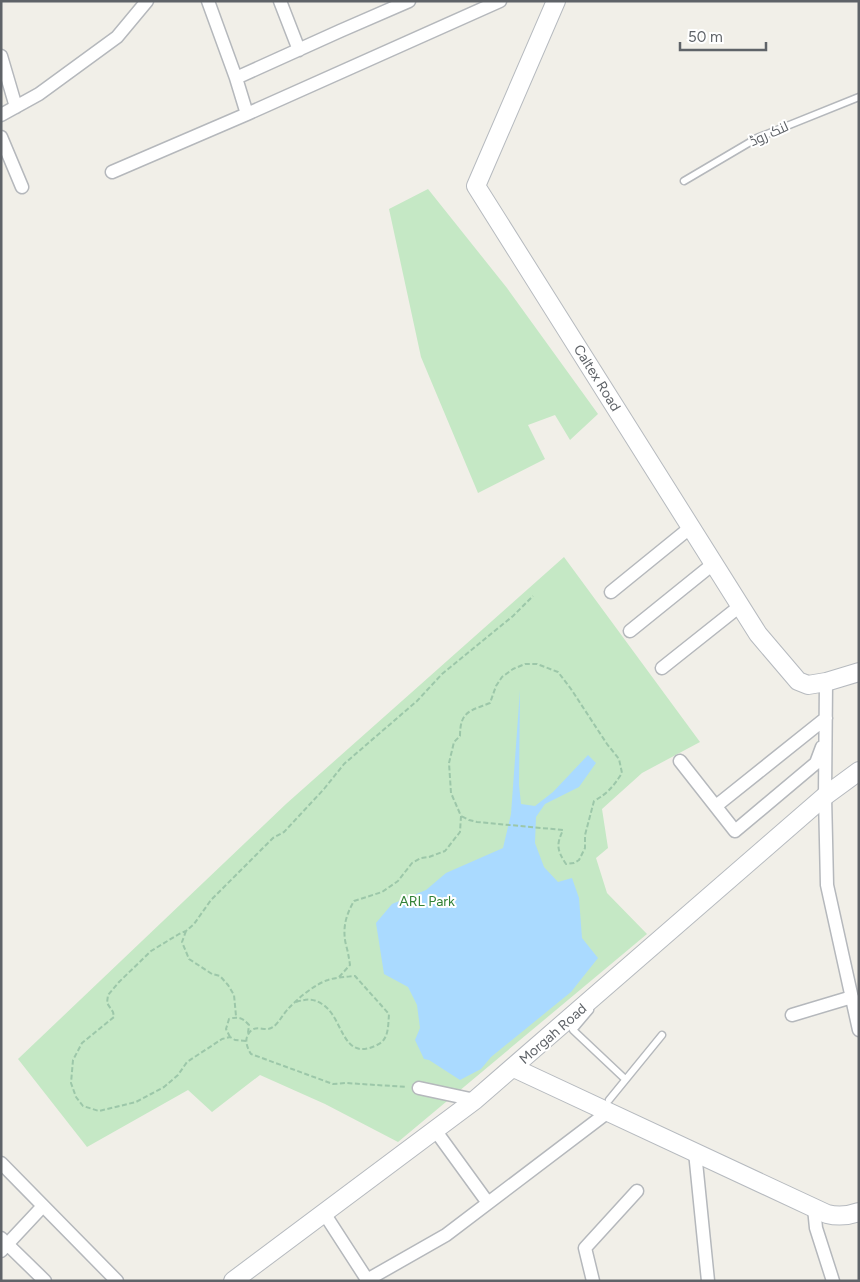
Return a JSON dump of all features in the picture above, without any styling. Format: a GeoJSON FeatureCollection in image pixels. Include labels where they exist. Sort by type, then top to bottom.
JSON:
{"type":"FeatureCollection","features":[{"type":"Feature","properties":{"kind":"street"},"geometry":{"type":"LineString","coordinates":[[1,115],[39,94],[117,36],[147,1]]}},
{"type":"Feature","properties":{"kind":"street"},"geometry":{"type":"LineString","coordinates":[[208,1],[247,114]]}},
{"type":"Feature","properties":{"kind":"street"},"geometry":{"type":"LineString","coordinates":[[280,1],[299,50]]}},
{"type":"Feature","properties":{"kind":"street"},"geometry":{"type":"LineString","coordinates":[[112,172],[500,1]]}},
{"type":"Feature","properties":{"kind":"street","name":"Caltex Road"},"geometry":{"type":"LineString","coordinates":[[556,1],[476,186],[758,634],[798,681],[808,685],[826,682],[859,672]]}},
{"type":"Feature","properties":{"kind":"street"},"geometry":{"type":"LineString","coordinates":[[236,78],[405,2]]}},
{"type":"Feature","properties":{"kind":"street"},"geometry":{"type":"LineString","coordinates":[[1,56],[16,108]]}},
{"type":"Feature","properties":{"kind":"street"},"geometry":{"type":"LineString","coordinates":[[1,137],[22,187]]}},
{"type":"Feature","properties":{"kind":"street"},"geometry":{"type":"LineString","coordinates":[[611,592],[691,527]]}},
{"type":"Feature","properties":{"kind":"street"},"geometry":{"type":"LineString","coordinates":[[630,631],[713,564]]}},
{"type":"Feature","properties":{"kind":"street"},"geometry":{"type":"LineString","coordinates":[[662,668],[740,606]]}},
{"type":"Feature","properties":{"kind":"street"},"geometry":{"type":"LineString","coordinates":[[826,682],[825,796],[827,885],[853,975],[852,997],[859,1030]]}},
{"type":"Feature","properties":{"kind":"street"},"geometry":{"type":"LineString","coordinates":[[716,806],[826,718]]}},
{"type":"Feature","properties":{"kind":"street"},"geometry":{"type":"LineString","coordinates":[[680,761],[735,831],[816,763],[826,738]]}},
{"type":"Feature","properties":{"kind":"street","name":"Morgah Road"},"geometry":{"type":"LineString","coordinates":[[233,1281],[475,1100],[825,796],[859,771]]}},
{"type":"Feature","properties":{"kind":"street"},"geometry":{"type":"LineString","coordinates":[[792,1015],[852,997]]}},
{"type":"Feature","properties":{"kind":"street"},"geometry":{"type":"LineString","coordinates":[[514,1068],[608,1106],[695,1152],[827,1214],[837,1216],[851,1215],[859,1212]]}},
{"type":"Feature","properties":{"kind":"street"},"geometry":{"type":"LineString","coordinates":[[419,1088],[475,1100]]}},
{"type":"Feature","properties":{"kind":"street"},"geometry":{"type":"LineString","coordinates":[[324,1214],[368,1280],[446,1235],[608,1106]]}},
{"type":"Feature","properties":{"kind":"street"},"geometry":{"type":"LineString","coordinates":[[435,1130],[488,1203]]}},
{"type":"Feature","properties":{"kind":"street"},"geometry":{"type":"LineString","coordinates":[[695,1152],[708,1281]]}},
{"type":"Feature","properties":{"kind":"street"},"geometry":{"type":"LineString","coordinates":[[1,1163],[117,1281]]}},
{"type":"Feature","properties":{"kind":"street"},"geometry":{"type":"LineString","coordinates":[[592,1281],[585,1248],[637,1191]]}},
{"type":"Feature","properties":{"kind":"street"},"geometry":{"type":"LineString","coordinates":[[43,1206],[3,1244],[45,1281]]}},
{"type":"Feature","properties":{"kind":"street"},"geometry":{"type":"LineString","coordinates":[[814,1208],[816,1228],[833,1281]]}},
{"type":"Feature","properties":{"kind":"lane","name":"لنک روڈ"},"geometry":{"type":"LineString","coordinates":[[684,181],[757,138],[859,97]]}},
{"type":"Feature","properties":{"kind":"lane"},"geometry":{"type":"LineString","coordinates":[[618,976],[573,1030],[626,1078]]}},
{"type":"Feature","properties":{"kind":"lane"},"geometry":{"type":"LineString","coordinates":[[608,1106],[626,1078],[662,1035]]}},
{"type":"Feature","properties":{"kind":"path"},"geometry":{"type":"LineString","coordinates":[[230,1037],[222,1039],[187,1062],[178,1075],[164,1087],[136,1102],[99,1111],[83,1106],[76,1097],[71,1083],[73,1060],[82,1043],[114,1017],[107,1002],[108,995],[119,982],[151,951],[186,931],[194,924],[210,900],[272,838],[284,832],[324,789],[344,764],[417,701],[442,674],[513,616],[533,596]]}},
{"type":"Feature","properties":{"kind":"path"},"geometry":{"type":"LineString","coordinates":[[340,977],[350,966],[344,925],[348,911],[354,901],[382,892],[398,881],[412,863],[421,858],[445,851],[460,832],[461,816],[451,794],[449,763],[454,742],[460,736],[460,724],[466,714],[490,703],[496,686],[502,677],[513,669],[525,664],[537,664],[558,672],[619,759],[622,774],[616,784],[594,801],[585,835],[585,848],[579,860],[566,864],[560,856],[557,848],[563,830],[488,823],[469,820],[461,816]]}},
{"type":"Feature","properties":{"kind":"path"},"geometry":{"type":"LineString","coordinates":[[186,931],[182,942],[190,959],[212,974],[220,976],[228,985],[234,995],[236,1016]]}},
{"type":"Feature","properties":{"kind":"path"},"geometry":{"type":"LineString","coordinates":[[248,1034],[258,1027],[266,1030],[273,1027],[289,1007],[326,980],[355,976],[388,1014],[388,1030],[381,1044],[368,1050],[355,1048],[345,1039],[333,1013],[324,1005],[308,999],[296,1002]]}},
{"type":"Feature","properties":{"kind":"path"},"geometry":{"type":"LineString","coordinates":[[246,1042],[230,1037],[226,1029],[229,1019],[236,1016],[244,1019],[249,1025],[246,1042],[251,1054],[333,1084],[346,1083],[419,1088]]}},
{"type":"Feature","properties":{"kind":"green space"},"geometry":{"type":"Polygon","coordinates":[[[428,189],[507,288],[598,414],[570,440],[555,415],[528,425],[545,459],[478,493],[421,357],[389,209],[428,189]]]}},
{"type":"Feature","properties":{"kind":"green space","name":"ARL Park"},"geometry":{"type":"Polygon","coordinates":[[[564,557],[700,742],[642,773],[602,809],[608,848],[596,858],[607,893],[647,934],[398,1142],[325,1104],[260,1075],[212,1112],[188,1090],[87,1147],[18,1059],[286,804],[564,557]]]}},
{"type":"Feature","properties":{"kind":"water"},"geometry":{"type":"Polygon","coordinates":[[[520,690],[519,785],[521,804],[535,806],[553,792],[588,755],[596,763],[579,787],[545,804],[536,817],[535,843],[544,867],[558,882],[572,878],[579,898],[582,938],[598,958],[571,992],[491,1057],[481,1069],[460,1080],[429,1060],[424,1059],[415,1040],[420,1028],[417,1005],[408,987],[384,974],[376,923],[392,904],[426,890],[446,873],[503,848],[511,814],[520,690]]]}}]}
